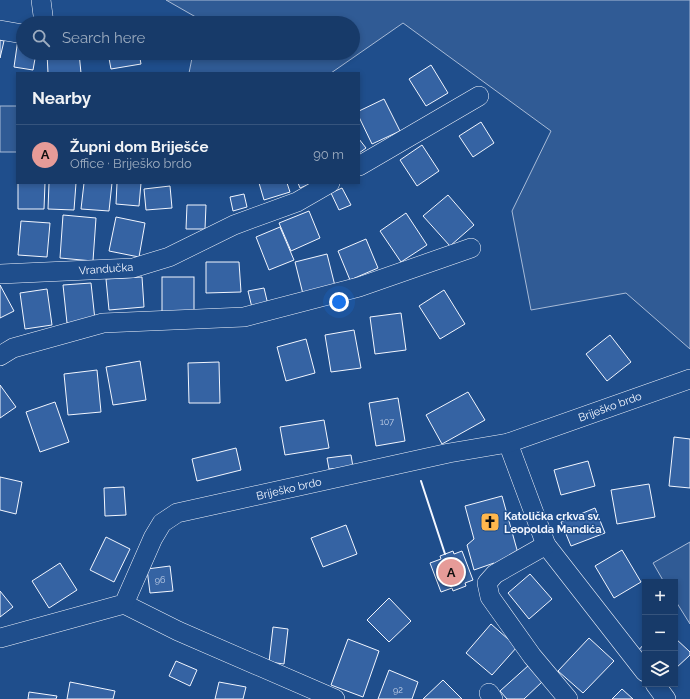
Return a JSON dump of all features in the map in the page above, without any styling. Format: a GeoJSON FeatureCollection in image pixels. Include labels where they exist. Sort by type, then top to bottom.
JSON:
{"type":"FeatureCollection","features":[{"type":"Feature","properties":{"kind":"street"},"geometry":{"type":"LineString","coordinates":[[41,0],[43,16]]}},
{"type":"Feature","properties":{"kind":"street"},"geometry":{"type":"LineString","coordinates":[[0,30],[16,33]]}},
{"type":"Feature","properties":{"kind":"street"},"geometry":{"type":"LineString","coordinates":[[360,165],[479,96]]}},
{"type":"Feature","properties":{"kind":"street","name":"Vrandučka"},"geometry":{"type":"LineString","coordinates":[[0,274],[134,268],[169,257],[234,225],[297,202],[328,184]]}},
{"type":"Feature","properties":{"kind":"street"},"geometry":{"type":"LineString","coordinates":[[0,356],[13,348],[103,323],[244,316],[359,287],[471,248]]}},
{"type":"Feature","properties":{"kind":"street","name":"Briješko brdo"},"geometry":{"type":"LineString","coordinates":[[124,604],[153,538],[162,523],[177,513],[449,453],[508,443],[690,379]]}},
{"type":"Feature","properties":{"kind":"street"},"geometry":{"type":"LineString","coordinates":[[508,443],[546,545],[642,668]]}},
{"type":"Feature","properties":{"kind":"street"},"geometry":{"type":"LineString","coordinates":[[546,545],[494,574],[487,584],[490,596],[532,656],[568,699]]}},
{"type":"Feature","properties":{"kind":"street"},"geometry":{"type":"LineString","coordinates":[[0,638],[124,604],[178,631],[335,699]]}},
{"type":"Feature","properties":{"kind":"street"},"geometry":{"type":"LineString","coordinates":[[657,687],[666,699]]}},
{"type":"Feature","properties":{"kind":"shaded area"},"geometry":{"type":"Polygon","coordinates":[[[166,0],[690,0],[690,349],[626,293],[531,310],[512,211],[551,131],[403,23],[360,53],[360,16],[194,16],[166,0]]]}},
{"type":"Feature","properties":{"kind":"shaded area"},"geometry":{"type":"Polygon","coordinates":[[[192,60],[350,60],[332,72],[189,72],[192,60]]]}},
{"type":"Feature","properties":{"kind":"shaded area"},"geometry":{"type":"Polygon","coordinates":[[[0,106],[16,106],[16,152],[0,152],[0,106]]]}},
{"type":"Feature","properties":{"kind":"shaded area"},"geometry":{"type":"Polygon","coordinates":[[[690,542],[690,624],[678,605],[678,579],[662,579],[653,563],[690,542]]]}},
{"type":"Feature","properties":{"kind":"building"},"geometry":{"type":"Polygon","coordinates":[[[0,40],[4,41],[0,58],[0,40]]]}},
{"type":"Feature","properties":{"kind":"building"},"geometry":{"type":"Polygon","coordinates":[[[16,53],[16,60],[35,60],[33,70],[14,67],[16,53]]]}},
{"type":"Feature","properties":{"kind":"building"},"geometry":{"type":"Polygon","coordinates":[[[47,60],[80,60],[81,72],[48,72],[47,60]]]}},
{"type":"Feature","properties":{"kind":"building"},"geometry":{"type":"Polygon","coordinates":[[[109,60],[140,60],[141,64],[111,69],[109,60]]]}},
{"type":"Feature","properties":{"kind":"building"},"geometry":{"type":"Polygon","coordinates":[[[431,65],[448,93],[426,106],[409,79],[431,65]]]}},
{"type":"Feature","properties":{"kind":"building"},"geometry":{"type":"Polygon","coordinates":[[[384,99],[400,131],[372,144],[360,119],[360,111],[384,99]]]}},
{"type":"Feature","properties":{"kind":"building"},"geometry":{"type":"Polygon","coordinates":[[[481,122],[494,143],[473,157],[459,136],[481,122]]]}},
{"type":"Feature","properties":{"kind":"building"},"geometry":{"type":"Polygon","coordinates":[[[360,140],[366,148],[360,152],[360,140]]]}},
{"type":"Feature","properties":{"kind":"building"},"geometry":{"type":"Polygon","coordinates":[[[422,145],[439,171],[417,186],[400,160],[422,145]]]}},
{"type":"Feature","properties":{"kind":"building"},"geometry":{"type":"Polygon","coordinates":[[[18,184],[45,184],[44,209],[18,209],[18,184]]]}},
{"type":"Feature","properties":{"kind":"building"},"geometry":{"type":"Polygon","coordinates":[[[49,184],[76,184],[74,210],[48,209],[49,184]]]}},
{"type":"Feature","properties":{"kind":"building"},"geometry":{"type":"Polygon","coordinates":[[[84,184],[112,184],[109,211],[81,209],[84,184]]]}},
{"type":"Feature","properties":{"kind":"building"},"geometry":{"type":"Polygon","coordinates":[[[117,184],[141,184],[139,206],[116,204],[117,184]]]}},
{"type":"Feature","properties":{"kind":"building"},"geometry":{"type":"Polygon","coordinates":[[[259,184],[287,184],[290,192],[264,200],[259,184]]]}},
{"type":"Feature","properties":{"kind":"building"},"geometry":{"type":"Polygon","coordinates":[[[298,184],[310,184],[300,188],[298,184]]]}},
{"type":"Feature","properties":{"kind":"building"},"geometry":{"type":"Polygon","coordinates":[[[170,186],[172,208],[146,210],[144,189],[170,186]]]}},
{"type":"Feature","properties":{"kind":"building"},"geometry":{"type":"Polygon","coordinates":[[[342,188],[351,205],[339,210],[331,193],[342,188]]]}},
{"type":"Feature","properties":{"kind":"building"},"geometry":{"type":"Polygon","coordinates":[[[244,194],[247,207],[233,211],[230,197],[244,194]]]}},
{"type":"Feature","properties":{"kind":"building"},"geometry":{"type":"Polygon","coordinates":[[[448,195],[474,225],[450,246],[423,216],[448,195]]]}},
{"type":"Feature","properties":{"kind":"building"},"geometry":{"type":"Polygon","coordinates":[[[187,205],[206,205],[205,229],[186,229],[187,205]]]}},
{"type":"Feature","properties":{"kind":"building"},"geometry":{"type":"Polygon","coordinates":[[[309,211],[320,238],[291,251],[279,223],[309,211]]]}},
{"type":"Feature","properties":{"kind":"building"},"geometry":{"type":"Polygon","coordinates":[[[406,213],[427,245],[401,262],[380,231],[406,213]]]}},
{"type":"Feature","properties":{"kind":"building"},"geometry":{"type":"Polygon","coordinates":[[[63,215],[96,218],[93,261],[60,258],[63,215]]]}},
{"type":"Feature","properties":{"kind":"building"},"geometry":{"type":"Polygon","coordinates":[[[116,217],[145,223],[139,257],[109,251],[116,217]]]}},
{"type":"Feature","properties":{"kind":"building"},"geometry":{"type":"Polygon","coordinates":[[[21,221],[50,223],[47,257],[18,255],[21,221]]]}},
{"type":"Feature","properties":{"kind":"building"},"geometry":{"type":"Polygon","coordinates":[[[280,227],[294,260],[269,270],[256,237],[280,227]]]}},
{"type":"Feature","properties":{"kind":"building"},"geometry":{"type":"Polygon","coordinates":[[[366,239],[378,268],[350,280],[338,251],[366,239]]]}},
{"type":"Feature","properties":{"kind":"building"},"geometry":{"type":"Polygon","coordinates":[[[327,254],[335,286],[303,294],[295,262],[327,254]]]}},
{"type":"Feature","properties":{"kind":"building"},"geometry":{"type":"Polygon","coordinates":[[[206,262],[239,262],[241,292],[206,293],[206,262]]]}},
{"type":"Feature","properties":{"kind":"building"},"geometry":{"type":"Polygon","coordinates":[[[142,277],[144,307],[109,310],[106,279],[142,277]]]}},
{"type":"Feature","properties":{"kind":"building"},"geometry":{"type":"Polygon","coordinates":[[[162,277],[194,277],[194,313],[162,313],[162,277]]]}},
{"type":"Feature","properties":{"kind":"building"},"geometry":{"type":"Polygon","coordinates":[[[91,283],[95,320],[67,323],[63,285],[91,283]]]}},
{"type":"Feature","properties":{"kind":"building"},"geometry":{"type":"Polygon","coordinates":[[[0,285],[14,311],[0,318],[0,285]]]}},
{"type":"Feature","properties":{"kind":"building"},"geometry":{"type":"Polygon","coordinates":[[[264,288],[269,309],[253,312],[248,291],[264,288]]]}},
{"type":"Feature","properties":{"kind":"building"},"geometry":{"type":"Polygon","coordinates":[[[47,289],[52,325],[25,329],[20,293],[47,289]]]}},
{"type":"Feature","properties":{"kind":"building"},"geometry":{"type":"Polygon","coordinates":[[[444,290],[465,324],[440,339],[419,306],[444,290]]]}},
{"type":"Feature","properties":{"kind":"building"},"geometry":{"type":"Polygon","coordinates":[[[401,313],[406,350],[375,354],[370,317],[401,313]]]}},
{"type":"Feature","properties":{"kind":"building"},"geometry":{"type":"Polygon","coordinates":[[[354,330],[361,368],[331,372],[325,335],[354,330]]]}},
{"type":"Feature","properties":{"kind":"building"},"geometry":{"type":"Polygon","coordinates":[[[610,335],[631,362],[607,381],[586,354],[610,335]]]}},
{"type":"Feature","properties":{"kind":"building"},"geometry":{"type":"Polygon","coordinates":[[[306,339],[315,373],[286,381],[277,347],[306,339]]]}},
{"type":"Feature","properties":{"kind":"building"},"geometry":{"type":"Polygon","coordinates":[[[140,361],[146,400],[113,405],[106,367],[140,361]]]}},
{"type":"Feature","properties":{"kind":"building"},"geometry":{"type":"Polygon","coordinates":[[[219,362],[220,403],[189,403],[188,363],[219,362]]]}},
{"type":"Feature","properties":{"kind":"building"},"geometry":{"type":"Polygon","coordinates":[[[97,370],[101,412],[68,415],[64,374],[97,370]]]}},
{"type":"Feature","properties":{"kind":"building"},"geometry":{"type":"Polygon","coordinates":[[[0,385],[16,407],[0,418],[0,385]]]}},
{"type":"Feature","properties":{"kind":"building"},"geometry":{"type":"Polygon","coordinates":[[[468,392],[485,420],[442,444],[426,415],[468,392]]]}},
{"type":"Feature","properties":{"kind":"building"},"geometry":{"type":"Polygon","coordinates":[[[398,398],[405,441],[376,446],[369,403],[398,398]]]}},
{"type":"Feature","properties":{"kind":"building"},"geometry":{"type":"Polygon","coordinates":[[[55,402],[69,442],[40,452],[26,412],[55,402]]]}},
{"type":"Feature","properties":{"kind":"building"},"geometry":{"type":"Polygon","coordinates":[[[324,420],[329,448],[285,455],[280,427],[324,420]]]}},
{"type":"Feature","properties":{"kind":"building"},"geometry":{"type":"Polygon","coordinates":[[[674,437],[690,439],[690,488],[669,486],[674,437]]]}},
{"type":"Feature","properties":{"kind":"building"},"geometry":{"type":"Polygon","coordinates":[[[236,448],[241,470],[197,481],[192,459],[236,448]]]}},
{"type":"Feature","properties":{"kind":"building"},"geometry":{"type":"Polygon","coordinates":[[[351,455],[353,467],[329,469],[327,458],[351,455]]]}},
{"type":"Feature","properties":{"kind":"building"},"geometry":{"type":"Polygon","coordinates":[[[588,461],[595,486],[561,495],[554,470],[588,461]]]}},
{"type":"Feature","properties":{"kind":"building"},"geometry":{"type":"Polygon","coordinates":[[[0,477],[22,482],[16,514],[0,510],[0,477]]]}},
{"type":"Feature","properties":{"kind":"building"},"geometry":{"type":"Polygon","coordinates":[[[649,484],[655,517],[617,524],[611,490],[649,484]]]}},
{"type":"Feature","properties":{"kind":"building"},"geometry":{"type":"Polygon","coordinates":[[[124,487],[126,515],[105,516],[104,488],[124,487]]]}},
{"type":"Feature","properties":{"kind":"building","name":"Katolička crkva sv. Leopolda Mandića"},"geometry":{"type":"Polygon","coordinates":[[[502,496],[519,557],[499,568],[494,563],[474,570],[467,545],[474,539],[465,506],[502,496]]]}},
{"type":"Feature","properties":{"kind":"building"},"geometry":{"type":"Polygon","coordinates":[[[595,508],[605,533],[571,546],[561,522],[595,508]]]}},
{"type":"Feature","properties":{"kind":"building"},"geometry":{"type":"Polygon","coordinates":[[[346,525],[357,554],[323,567],[311,538],[346,525]]]}},
{"type":"Feature","properties":{"kind":"building"},"geometry":{"type":"Polygon","coordinates":[[[106,537],[130,549],[114,582],[90,570],[106,537]]]}},
{"type":"Feature","properties":{"kind":"building"},"geometry":{"type":"Polygon","coordinates":[[[622,550],[641,582],[614,598],[595,566],[622,550]]]}},
{"type":"Feature","properties":{"kind":"building"},"geometry":{"type":"Polygon","coordinates":[[[453,551],[454,554],[462,551],[473,580],[465,583],[466,586],[453,591],[452,588],[441,592],[430,563],[441,559],[440,556],[453,551]]]}},
{"type":"Feature","properties":{"kind":"building"},"geometry":{"type":"Polygon","coordinates":[[[60,563],[77,590],[49,608],[32,581],[60,563]]]}},
{"type":"Feature","properties":{"kind":"building"},"geometry":{"type":"Polygon","coordinates":[[[170,566],[173,591],[150,593],[147,569],[170,566]]]}},
{"type":"Feature","properties":{"kind":"building"},"geometry":{"type":"Polygon","coordinates":[[[530,574],[552,599],[529,619],[508,593],[530,574]]]}},
{"type":"Feature","properties":{"kind":"building"},"geometry":{"type":"Polygon","coordinates":[[[0,591],[13,607],[0,617],[0,591]]]}},
{"type":"Feature","properties":{"kind":"building"},"geometry":{"type":"Polygon","coordinates":[[[389,598],[411,621],[389,642],[367,620],[389,598]]]}},
{"type":"Feature","properties":{"kind":"building"},"geometry":{"type":"Polygon","coordinates":[[[491,624],[517,647],[492,675],[466,653],[491,624]]]}},
{"type":"Feature","properties":{"kind":"building"},"geometry":{"type":"Polygon","coordinates":[[[273,627],[288,629],[284,664],[269,662],[273,627]]]}},
{"type":"Feature","properties":{"kind":"building"},"geometry":{"type":"Polygon","coordinates":[[[589,638],[614,661],[583,693],[558,671],[589,638]]]}},
{"type":"Feature","properties":{"kind":"building"},"geometry":{"type":"Polygon","coordinates":[[[348,639],[379,651],[363,697],[331,685],[348,639]]]}},
{"type":"Feature","properties":{"kind":"building"},"geometry":{"type":"Polygon","coordinates":[[[678,641],[690,652],[690,655],[678,666],[678,641]]]}},
{"type":"Feature","properties":{"kind":"building"},"geometry":{"type":"Polygon","coordinates":[[[642,646],[642,659],[636,653],[642,646]]]}},
{"type":"Feature","properties":{"kind":"building"},"geometry":{"type":"Polygon","coordinates":[[[176,661],[197,670],[190,686],[169,676],[176,661]]]}},
{"type":"Feature","properties":{"kind":"building"},"geometry":{"type":"Polygon","coordinates":[[[529,665],[543,681],[524,699],[507,699],[500,691],[529,665]]]}},
{"type":"Feature","properties":{"kind":"building"},"geometry":{"type":"Polygon","coordinates":[[[389,670],[418,682],[412,699],[378,699],[389,670]]]}},
{"type":"Feature","properties":{"kind":"building"},"geometry":{"type":"Polygon","coordinates":[[[443,680],[462,699],[423,699],[443,680]]]}},
{"type":"Feature","properties":{"kind":"building"},"geometry":{"type":"Polygon","coordinates":[[[70,682],[115,691],[113,699],[67,699],[70,682]]]}},
{"type":"Feature","properties":{"kind":"building"},"geometry":{"type":"Polygon","coordinates":[[[219,682],[246,687],[243,699],[215,699],[219,682]]]}},
{"type":"Feature","properties":{"kind":"building"},"geometry":{"type":"Polygon","coordinates":[[[622,689],[633,699],[612,699],[622,689]]]}},
{"type":"Feature","properties":{"kind":"building"},"geometry":{"type":"Polygon","coordinates":[[[29,692],[57,696],[56,699],[28,699],[29,692]]]}},
{"type":"Feature","properties":{"kind":"wall"},"geometry":{"type":"LineString","coordinates":[[421,481],[445,554]]}},
{"type":"Feature","properties":{"kind":"place","name":"Katolička crkva sv. Leopolda Mandića"},"geometry":{"type":"Point","coordinates":[490,522]}},
{"type":"Feature","properties":{"kind":"place","name":"Župni dom Briješće"},"geometry":{"type":"Point","coordinates":[451,572]}}]}
